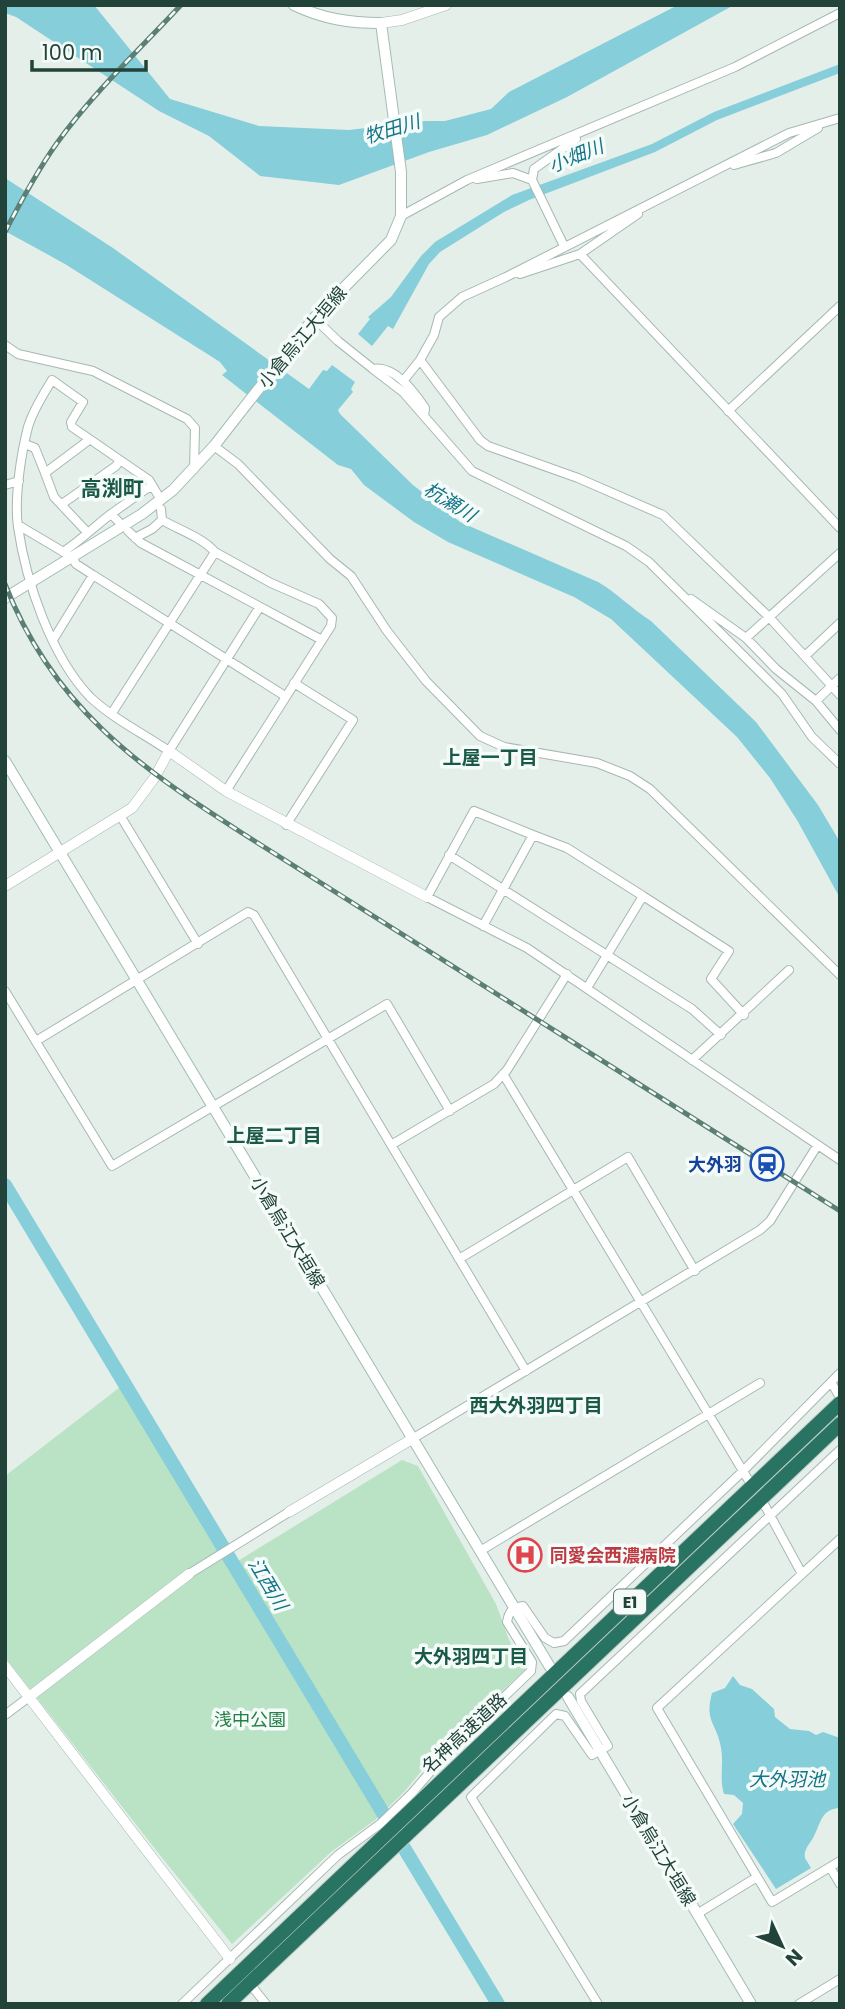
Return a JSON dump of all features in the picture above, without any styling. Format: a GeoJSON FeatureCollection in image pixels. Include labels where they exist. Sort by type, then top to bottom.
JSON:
{"type":"FeatureCollection","features":[{"type":"Feature","properties":{"kind":"highway","name":"名神高速道路"},"geometry":{"type":"LineString","coordinates":[[228,2004],[380,1849],[421,1802],[839,1398]]}},
{"type":"Feature","properties":{"kind":"highway","name":"名神高速道路"},"geometry":{"type":"LineString","coordinates":[[421,1802],[840,1424]]}},
{"type":"Feature","properties":{"kind":"highway","name":"名神高速道路"},"geometry":{"type":"LineString","coordinates":[[207,2004],[380,1849]]}},
{"type":"Feature","properties":{"kind":"main road"},"geometry":{"type":"LineString","coordinates":[[295,5],[319,16],[340,21],[381,23]]}},
{"type":"Feature","properties":{"kind":"main road","name":"小倉烏江大垣線"},"geometry":{"type":"LineString","coordinates":[[5,598],[68,555],[142,514],[173,490],[216,443],[311,321],[391,240],[401,216],[401,172],[381,23]]}},
{"type":"Feature","properties":{"kind":"main road","name":"小倉烏江大垣線"},"geometry":{"type":"LineString","coordinates":[[5,761],[550,1667]]}},
{"type":"Feature","properties":{"kind":"main road","name":"小倉烏江大垣線"},"geometry":{"type":"LineString","coordinates":[[568,1696],[751,2004]]}},
{"type":"Feature","properties":{"kind":"street"},"geometry":{"type":"LineString","coordinates":[[381,23],[402,20],[446,5]]}},
{"type":"Feature","properties":{"kind":"street"},"geometry":{"type":"LineString","coordinates":[[401,216],[467,180],[735,68],[840,13]]}},
{"type":"Feature","properties":{"kind":"street"},"geometry":{"type":"LineString","coordinates":[[404,380],[420,360],[434,335],[439,317],[461,297],[506,277],[789,134],[840,118]]}},
{"type":"Feature","properties":{"kind":"street"},"geometry":{"type":"LineString","coordinates":[[564,246],[532,180],[534,169],[594,127]]}},
{"type":"Feature","properties":{"kind":"street"},"geometry":{"type":"LineString","coordinates":[[467,180],[513,173],[532,180]]}},
{"type":"Feature","properties":{"kind":"street"},"geometry":{"type":"LineString","coordinates":[[506,277],[580,254],[647,205]]}},
{"type":"Feature","properties":{"kind":"street"},"geometry":{"type":"LineString","coordinates":[[580,254],[840,528]]}},
{"type":"Feature","properties":{"kind":"street"},"geometry":{"type":"LineString","coordinates":[[728,411],[840,306]]}},
{"type":"Feature","properties":{"kind":"street"},"geometry":{"type":"LineString","coordinates":[[311,321],[403,392],[472,471],[626,547],[649,562],[782,694],[812,737],[840,764]]}},
{"type":"Feature","properties":{"kind":"street"},"geometry":{"type":"LineString","coordinates":[[5,345],[18,354],[93,371],[187,419],[195,428],[194,469]]}},
{"type":"Feature","properties":{"kind":"street"},"geometry":{"type":"LineString","coordinates":[[420,360],[480,440],[488,446],[578,478],[663,515],[769,617],[840,695]]}},
{"type":"Feature","properties":{"kind":"street"},"geometry":{"type":"LineString","coordinates":[[373,369],[379,368],[404,380],[425,408],[424,416]]}},
{"type":"Feature","properties":{"kind":"street"},"geometry":{"type":"LineString","coordinates":[[68,555],[88,531],[111,514],[146,489],[156,491],[149,480],[72,427],[71,422],[83,402],[52,380],[33,413],[25,444],[19,481],[18,525],[43,617],[53,640],[91,698],[226,791],[286,825],[527,948],[840,1160]]}},
{"type":"Feature","properties":{"kind":"street"},"geometry":{"type":"LineString","coordinates":[[45,473],[89,440]]}},
{"type":"Feature","properties":{"kind":"street"},"geometry":{"type":"LineString","coordinates":[[216,443],[330,559],[351,576],[387,631],[426,681],[480,736],[504,747],[597,763],[630,776],[650,789],[840,975]]}},
{"type":"Feature","properties":{"kind":"street"},"geometry":{"type":"LineString","coordinates":[[25,444],[35,448],[54,497],[88,531]]}},
{"type":"Feature","properties":{"kind":"street"},"geometry":{"type":"LineString","coordinates":[[62,504],[116,466],[120,460]]}},
{"type":"Feature","properties":{"kind":"street"},"geometry":{"type":"LineString","coordinates":[[5,485],[19,481]]}},
{"type":"Feature","properties":{"kind":"street"},"geometry":{"type":"LineString","coordinates":[[161,509],[162,520]]}},
{"type":"Feature","properties":{"kind":"street"},"geometry":{"type":"LineString","coordinates":[[111,514],[119,522]]}},
{"type":"Feature","properties":{"kind":"street"},"geometry":{"type":"LineString","coordinates":[[162,520],[152,529],[131,535],[259,608],[322,640]]}},
{"type":"Feature","properties":{"kind":"street"},"geometry":{"type":"LineString","coordinates":[[162,520],[206,542],[215,552],[271,583],[319,604],[332,618],[331,626],[226,791]]}},
{"type":"Feature","properties":{"kind":"street"},"geometry":{"type":"LineString","coordinates":[[18,525],[285,696]]}},
{"type":"Feature","properties":{"kind":"street"},"geometry":{"type":"LineString","coordinates":[[112,713],[215,552]]}},
{"type":"Feature","properties":{"kind":"street"},"geometry":{"type":"LineString","coordinates":[[746,638],[840,553]]}},
{"type":"Feature","properties":{"kind":"street"},"geometry":{"type":"LineString","coordinates":[[53,640],[93,575]]}},
{"type":"Feature","properties":{"kind":"street"},"geometry":{"type":"LineString","coordinates":[[682,596],[692,599],[746,638],[776,669],[816,701],[840,730]]}},
{"type":"Feature","properties":{"kind":"street"},"geometry":{"type":"LineString","coordinates":[[5,886],[121,817],[139,801],[259,608]]}},
{"type":"Feature","properties":{"kind":"street"},"geometry":{"type":"LineString","coordinates":[[805,656],[840,623]]}},
{"type":"Feature","properties":{"kind":"street"},"geometry":{"type":"LineString","coordinates":[[816,701],[840,678]]}},
{"type":"Feature","properties":{"kind":"street"},"geometry":{"type":"LineString","coordinates":[[286,825],[353,720],[294,683]]}},
{"type":"Feature","properties":{"kind":"street"},"geometry":{"type":"LineString","coordinates":[[428,897],[474,811],[567,848],[729,951],[711,979],[744,1015]]}},
{"type":"Feature","properties":{"kind":"street"},"geometry":{"type":"LineString","coordinates":[[121,817],[198,944]]}},
{"type":"Feature","properties":{"kind":"street"},"geometry":{"type":"LineString","coordinates":[[483,926],[533,835]]}},
{"type":"Feature","properties":{"kind":"street"},"geometry":{"type":"LineString","coordinates":[[449,855],[692,1009],[720,1035]]}},
{"type":"Feature","properties":{"kind":"street"},"geometry":{"type":"LineString","coordinates":[[587,988],[643,896]]}},
{"type":"Feature","properties":{"kind":"street"},"geometry":{"type":"LineString","coordinates":[[36,1041],[139,981],[248,912],[254,915],[526,1371]]}},
{"type":"Feature","properties":{"kind":"street"},"geometry":{"type":"LineString","coordinates":[[692,1060],[744,1015],[789,970]]}},
{"type":"Feature","properties":{"kind":"street"},"geometry":{"type":"LineString","coordinates":[[391,1145],[494,1084],[523,1045],[567,974]]}},
{"type":"Feature","properties":{"kind":"street"},"geometry":{"type":"LineString","coordinates":[[5,991],[113,1166],[387,1004],[450,1111]]}},
{"type":"Feature","properties":{"kind":"street"},"geometry":{"type":"LineString","coordinates":[[503,1074],[749,1481]]}},
{"type":"Feature","properties":{"kind":"street"},"geometry":{"type":"LineString","coordinates":[[5,1715],[219,1554],[760,1230],[817,1146]]}},
{"type":"Feature","properties":{"kind":"street"},"geometry":{"type":"LineString","coordinates":[[459,1259],[628,1157],[695,1270]]}},
{"type":"Feature","properties":{"kind":"street"},"geometry":{"type":"LineString","coordinates":[[182,2004],[233,1963],[338,1855],[380,1824],[421,1802],[450,1749],[531,1671],[532,1662],[508,1622],[509,1612],[523,1606],[545,1638],[554,1643],[564,1641],[742,1472],[840,1373]]}},
{"type":"Feature","properties":{"kind":"street"},"geometry":{"type":"LineString","coordinates":[[831,1382],[839,1398]]}},
{"type":"Feature","properties":{"kind":"street"},"geometry":{"type":"LineString","coordinates":[[480,1551],[760,1383]]}},
{"type":"Feature","properties":{"kind":"street"},"geometry":{"type":"LineString","coordinates":[[598,2004],[471,1797],[556,1714],[565,1716],[592,1755],[608,1746],[581,1701],[580,1694],[767,1511],[840,1450]]}},
{"type":"Feature","properties":{"kind":"street"},"geometry":{"type":"LineString","coordinates":[[767,1511],[802,1574]]}},
{"type":"Feature","properties":{"kind":"street"},"geometry":{"type":"LineString","coordinates":[[840,1539],[657,1708],[772,1902],[840,1861]]}},
{"type":"Feature","properties":{"kind":"street"},"geometry":{"type":"LineString","coordinates":[[5,1666],[233,1963]]}},
{"type":"Feature","properties":{"kind":"street"},"geometry":{"type":"LineString","coordinates":[[830,1867],[840,1884]]}},
{"type":"Feature","properties":{"kind":"street"},"geometry":{"type":"LineString","coordinates":[[697,1914],[757,1877]]}},
{"type":"Feature","properties":{"kind":"street"},"geometry":{"type":"LineString","coordinates":[[800,2004],[840,1979]]}},
{"type":"Feature","properties":{"kind":"street"},"geometry":{"type":"LineString","coordinates":[[254,1989],[260,2002]]}},
{"type":"Feature","properties":{"kind":"green space","name":"浅中公園"},"geometry":{"type":"Polygon","coordinates":[[[124,1384],[233,1564],[402,1460],[418,1466],[496,1604],[509,1640],[526,1669],[439,1749],[405,1791],[375,1820],[331,1852],[232,1944],[5,1657],[5,1476],[124,1384]]]}},
{"type":"Feature","properties":{"kind":"water","name":"牧田川"},"geometry":{"type":"Polygon","coordinates":[[[5,5],[94,5],[170,99],[259,126],[349,130],[445,121],[491,109],[509,92],[678,5],[734,5],[567,97],[487,135],[429,152],[339,185],[260,176],[209,136],[159,111],[16,17],[5,13],[5,5]]]}},
{"type":"Feature","properties":{"kind":"water"},"geometry":{"type":"Polygon","coordinates":[[[840,64],[840,73],[717,120],[655,152],[504,212],[440,252],[429,264],[393,329],[388,326],[372,346],[358,334],[370,319],[368,317],[391,297],[421,256],[435,242],[512,195],[652,144],[714,112],[840,64]]]}},
{"type":"Feature","properties":{"kind":"water"},"geometry":{"type":"Polygon","coordinates":[[[5,178],[113,248],[309,389],[323,370],[327,371],[332,365],[355,382],[351,389],[353,392],[338,410],[340,414],[413,485],[460,522],[598,582],[651,621],[756,722],[818,805],[840,842],[840,898],[797,820],[770,778],[737,737],[611,619],[574,597],[448,542],[414,522],[364,485],[351,469],[338,465],[222,375],[227,371],[220,362],[65,264],[5,231],[5,178]]]}},
{"type":"Feature","properties":{"kind":"water","name":"大外羽池"},"geometry":{"type":"Polygon","coordinates":[[[733,1676],[740,1685],[752,1689],[774,1709],[775,1717],[790,1729],[809,1731],[816,1735],[823,1732],[840,1738],[840,1808],[825,1814],[806,1849],[805,1858],[811,1868],[776,1889],[733,1824],[742,1814],[743,1803],[734,1795],[724,1794],[721,1748],[709,1710],[712,1693],[725,1688],[733,1676]]]}},
{"type":"Feature","properties":{"kind":"waterway","name":"江西川"},"geometry":{"type":"LineString","coordinates":[[5,1185],[498,2004]]}},
{"type":"Feature","properties":{"kind":"railway"},"geometry":{"type":"LineString","coordinates":[[5,232],[36,175],[71,125],[101,89],[181,5]]}},
{"type":"Feature","properties":{"kind":"railway"},"geometry":{"type":"LineString","coordinates":[[5,584],[24,627],[47,665],[73,698],[102,729],[167,783],[840,1211]]}},
{"type":"Feature","properties":{"kind":"place","name":"大外羽"},"geometry":{"type":"Point","coordinates":[767,1164]}},
{"type":"Feature","properties":{"kind":"place","name":"同愛会西濃病院"},"geometry":{"type":"Point","coordinates":[525,1555]}},
{"type":"Feature","properties":{"kind":"district","name":"高渕町"},"geometry":{"type":"Point","coordinates":[112,488]}},
{"type":"Feature","properties":{"kind":"district","name":"上屋一丁目"},"geometry":{"type":"Point","coordinates":[490,757]}},
{"type":"Feature","properties":{"kind":"district","name":"上屋二丁目"},"geometry":{"type":"Point","coordinates":[274,1135]}},
{"type":"Feature","properties":{"kind":"district","name":"西大外羽四丁目"},"geometry":{"type":"Point","coordinates":[536,1405]}},
{"type":"Feature","properties":{"kind":"district","name":"大外羽四丁目"},"geometry":{"type":"Point","coordinates":[471,1656]}},
{"type":"Feature","properties":{"kind":"water label","name":"小畑川"},"geometry":{"type":"Point","coordinates":[576,156]}},
{"type":"Feature","properties":{"kind":"water label","name":"杭瀬川"},"geometry":{"type":"Point","coordinates":[450,502]}}]}
